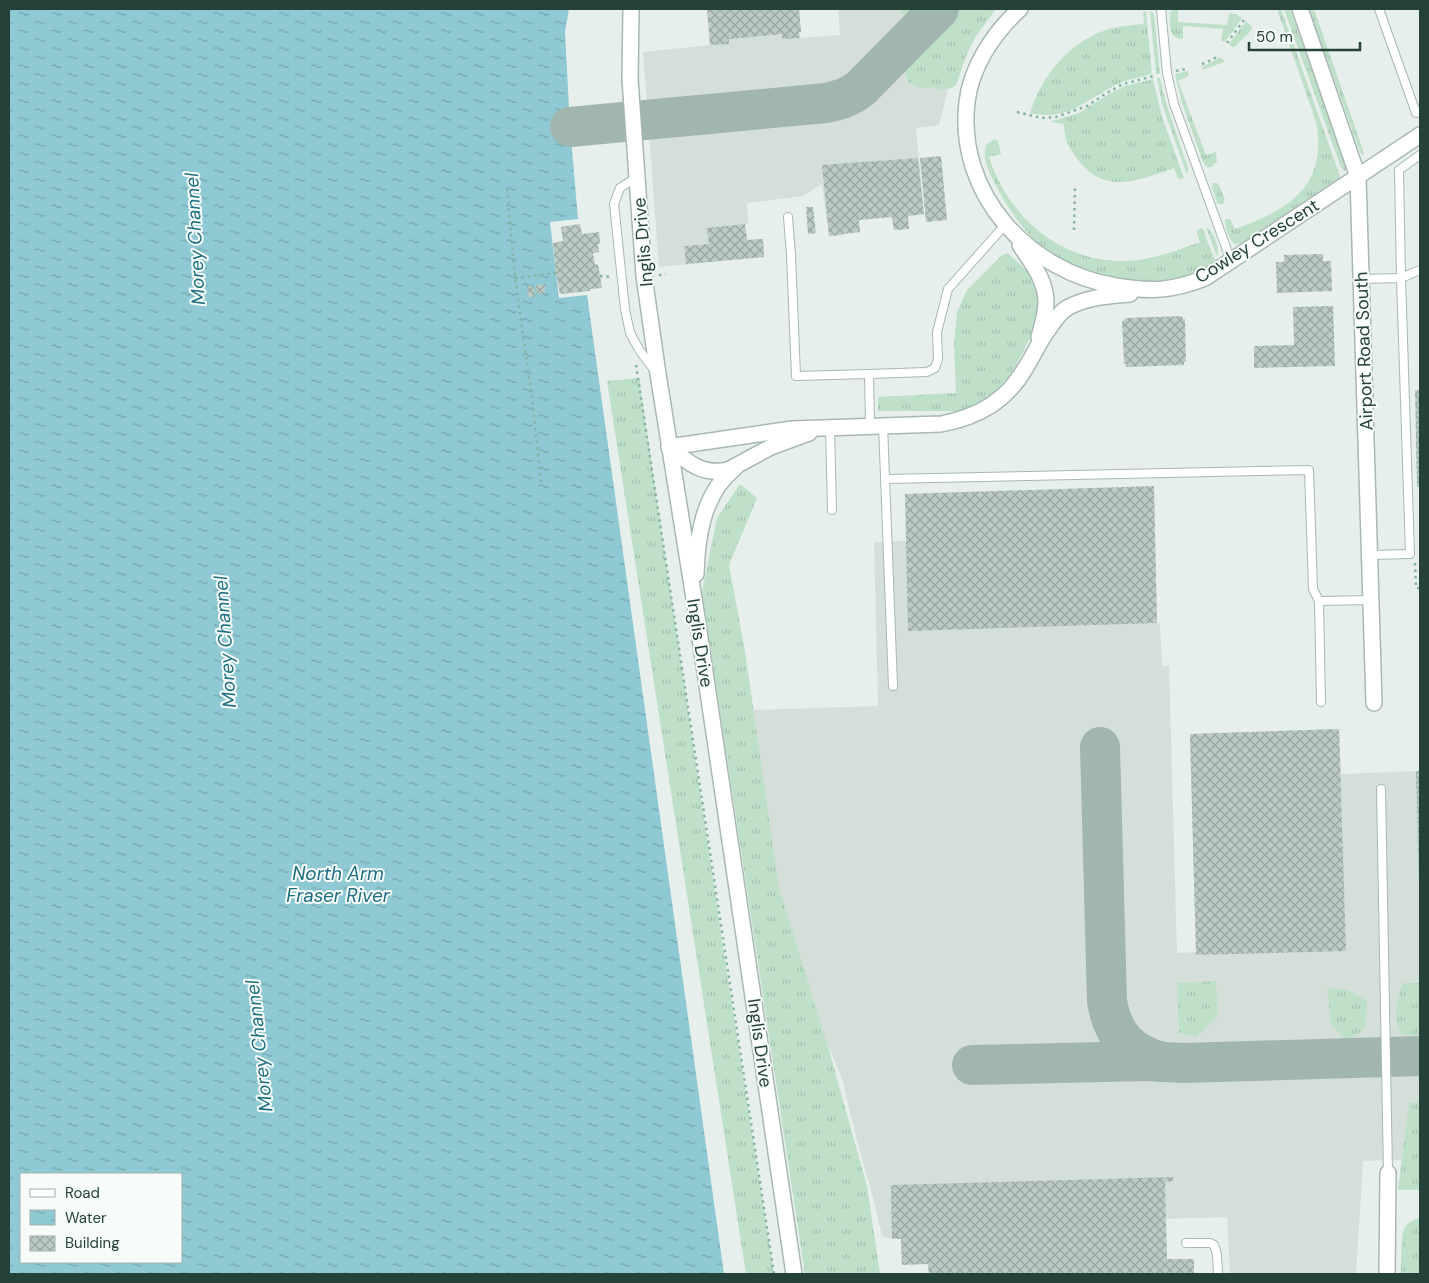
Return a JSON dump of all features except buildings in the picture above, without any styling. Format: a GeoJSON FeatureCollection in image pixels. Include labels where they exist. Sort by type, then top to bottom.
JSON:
{"type":"FeatureCollection","features":[{"type":"Feature","properties":{"kind":"street","name":"Inglis Drive"},"geometry":{"type":"LineString","coordinates":[[630,9],[630,79],[644,276],[669,447],[696,611],[794,1274]]}},
{"type":"Feature","properties":{"kind":"street","name":"Cowley Crescent"},"geometry":{"type":"LineString","coordinates":[[1020,9],[1003,26],[980,62],[971,82],[967,102],[966,130],[972,164],[986,196],[1009,229],[1044,259],[1063,270],[1100,284],[1161,290],[1205,278],[1420,135]]}},
{"type":"Feature","properties":{"kind":"street","name":"Airport Road South"},"geometry":{"type":"LineString","coordinates":[[1300,9],[1358,177],[1374,703]]}},
{"type":"Feature","properties":{"kind":"street"},"geometry":{"type":"LineString","coordinates":[[1009,229],[1036,268],[1045,292],[1045,313],[1036,347]]}},
{"type":"Feature","properties":{"kind":"street"},"geometry":{"type":"LineString","coordinates":[[669,447],[792,429],[941,424],[958,421],[985,410],[1007,392],[1017,381],[1036,347],[1065,309],[1075,304],[1099,298],[1161,290]]}},
{"type":"Feature","properties":{"kind":"street"},"geometry":{"type":"LineString","coordinates":[[669,447],[691,465],[703,470],[722,472],[777,444],[827,428]]}},
{"type":"Feature","properties":{"kind":"street"},"geometry":{"type":"LineString","coordinates":[[696,611],[698,546],[705,514],[710,498],[723,479],[742,463]]}},
{"type":"Feature","properties":{"kind":"street"},"geometry":{"type":"LineString","coordinates":[[1387,1274],[1388,1173]]}},
{"type":"Feature","properties":{"kind":"lane"},"geometry":{"type":"LineString","coordinates":[[1161,9],[1167,73],[1174,104],[1231,261]]}},
{"type":"Feature","properties":{"kind":"lane"},"geometry":{"type":"LineString","coordinates":[[1379,9],[1416,113],[1420,111]]}},
{"type":"Feature","properties":{"kind":"lane"},"geometry":{"type":"LineString","coordinates":[[1370,555],[1410,554],[1399,170],[1420,155]]}},
{"type":"Feature","properties":{"kind":"lane"},"geometry":{"type":"LineString","coordinates":[[637,177],[620,188],[614,204],[625,309],[630,334],[640,351],[658,374]]}},
{"type":"Feature","properties":{"kind":"lane"},"geometry":{"type":"LineString","coordinates":[[788,217],[796,376],[927,372],[935,368],[938,360],[937,332],[948,289],[1009,229]]}},
{"type":"Feature","properties":{"kind":"lane"},"geometry":{"type":"LineString","coordinates":[[1361,279],[1401,278],[1420,270]]}},
{"type":"Feature","properties":{"kind":"lane"},"geometry":{"type":"LineString","coordinates":[[869,374],[885,479],[892,686]]}},
{"type":"Feature","properties":{"kind":"lane"},"geometry":{"type":"LineString","coordinates":[[827,428],[832,510]]}},
{"type":"Feature","properties":{"kind":"lane"},"geometry":{"type":"LineString","coordinates":[[885,479],[1309,470],[1313,589],[1319,601],[1321,702]]}},
{"type":"Feature","properties":{"kind":"lane"},"geometry":{"type":"LineString","coordinates":[[1319,601],[1372,600]]}},
{"type":"Feature","properties":{"kind":"lane"},"geometry":{"type":"LineString","coordinates":[[1381,789],[1388,1173]]}},
{"type":"Feature","properties":{"kind":"lane"},"geometry":{"type":"LineString","coordinates":[[1186,1243],[1210,1243],[1214,1245],[1217,1254],[1218,1274]]}},
{"type":"Feature","properties":{"kind":"path"},"geometry":{"type":"LineString","coordinates":[[1227,43],[1244,20]]}},
{"type":"Feature","properties":{"kind":"path"},"geometry":{"type":"LineString","coordinates":[[1202,64],[1217,56]]}},
{"type":"Feature","properties":{"kind":"path"},"geometry":{"type":"LineString","coordinates":[[1174,72],[1187,69]]}},
{"type":"Feature","properties":{"kind":"path"},"geometry":{"type":"LineString","coordinates":[[1017,112],[1041,118],[1056,117],[1087,106],[1123,84],[1154,76]]}},
{"type":"Feature","properties":{"kind":"path"},"geometry":{"type":"LineString","coordinates":[[1074,230],[1076,187]]}},
{"type":"Feature","properties":{"kind":"path"},"geometry":{"type":"LineString","coordinates":[[507,189],[515,278],[532,398],[541,482]]}},
{"type":"Feature","properties":{"kind":"path"},"geometry":{"type":"LineString","coordinates":[[515,278],[556,273]]}},
{"type":"Feature","properties":{"kind":"path"},"geometry":{"type":"LineString","coordinates":[[636,362],[774,1274]]}},
{"type":"Feature","properties":{"kind":"shaded area"},"geometry":{"type":"Polygon","coordinates":[[[707,9],[799,9],[800,38],[840,35],[838,9],[991,9],[956,66],[939,125],[916,128],[924,214],[827,223],[822,184],[803,196],[747,203],[748,224],[745,224],[747,240],[763,239],[764,257],[659,267],[643,52],[710,45],[707,9]]]}},
{"type":"Feature","properties":{"kind":"shaded area"},"geometry":{"type":"Polygon","coordinates":[[[1154,486],[1157,623],[1160,623],[1162,666],[1169,666],[1177,953],[1196,952],[1190,734],[1339,729],[1341,774],[1420,771],[1420,1159],[1363,1161],[1356,1274],[1230,1274],[1227,1217],[1166,1219],[1167,1274],[929,1274],[928,1264],[902,1265],[901,1239],[882,1236],[842,1079],[795,966],[776,903],[751,710],[878,706],[874,542],[906,541],[1154,486]]]}},
{"type":"Feature","properties":{"kind":"green space"},"geometry":{"type":"Polygon","coordinates":[[[900,9],[925,9],[908,25],[900,9]]]}},
{"type":"Feature","properties":{"kind":"green space"},"geometry":{"type":"Polygon","coordinates":[[[955,9],[996,9],[976,36],[967,54],[956,85],[945,89],[915,86],[906,76],[905,68],[909,57],[955,9]]]}},
{"type":"Feature","properties":{"kind":"green space"},"geometry":{"type":"Polygon","coordinates":[[[1178,9],[1178,22],[1227,25],[1229,13],[1236,14],[1242,18],[1225,42],[1221,41],[1223,29],[1183,26],[1183,39],[1172,34],[1170,27],[1170,13],[1178,9]]]}},
{"type":"Feature","properties":{"kind":"green space"},"geometry":{"type":"Polygon","coordinates":[[[1277,9],[1281,9],[1340,176],[1242,243],[1235,244],[1228,234],[1225,220],[1230,219],[1235,229],[1265,217],[1287,204],[1306,186],[1316,163],[1318,137],[1316,122],[1277,9]]]}},
{"type":"Feature","properties":{"kind":"green space"},"geometry":{"type":"Polygon","coordinates":[[[1284,9],[1290,9],[1346,165],[1345,172],[1340,165],[1284,9]]]}},
{"type":"Feature","properties":{"kind":"green space"},"geometry":{"type":"Polygon","coordinates":[[[1309,9],[1314,9],[1364,153],[1363,156],[1360,152],[1309,9]]]}},
{"type":"Feature","properties":{"kind":"green space"},"geometry":{"type":"Polygon","coordinates":[[[1146,11],[1152,74],[1118,84],[1067,111],[1044,115],[1030,113],[1035,99],[1050,73],[1070,51],[1095,34],[1122,26],[1144,24],[1143,12],[1146,11]]]}},
{"type":"Feature","properties":{"kind":"green space"},"geometry":{"type":"Polygon","coordinates":[[[1150,11],[1154,14],[1160,74],[1156,74],[1150,11]]]}},
{"type":"Feature","properties":{"kind":"green space"},"geometry":{"type":"Polygon","coordinates":[[[1246,21],[1252,27],[1251,31],[1232,47],[1229,44],[1246,21]]]}},
{"type":"Feature","properties":{"kind":"green space"},"geometry":{"type":"Polygon","coordinates":[[[1219,57],[1225,61],[1203,70],[1202,67],[1219,57]]]}},
{"type":"Feature","properties":{"kind":"green space"},"geometry":{"type":"Polygon","coordinates":[[[1188,71],[1189,76],[1178,81],[1206,155],[1216,152],[1217,162],[1211,167],[1207,167],[1203,162],[1182,103],[1175,74],[1188,71]]]}},
{"type":"Feature","properties":{"kind":"green space"},"geometry":{"type":"Polygon","coordinates":[[[1157,78],[1160,78],[1166,103],[1188,168],[1187,175],[1162,104],[1157,78]]]}},
{"type":"Feature","properties":{"kind":"green space"},"geometry":{"type":"Polygon","coordinates":[[[1153,79],[1162,117],[1184,178],[1178,179],[1174,168],[1148,177],[1123,182],[1111,182],[1100,178],[1089,171],[1072,151],[1066,139],[1064,124],[1051,122],[1079,113],[1125,86],[1153,79]]]}},
{"type":"Feature","properties":{"kind":"green space"},"geometry":{"type":"Polygon","coordinates":[[[995,139],[998,141],[1001,154],[989,157],[1009,199],[1040,232],[1059,245],[1080,254],[1102,260],[1126,261],[1145,259],[1200,242],[1197,230],[1202,228],[1215,260],[1197,272],[1185,276],[1149,281],[1111,278],[1074,267],[1043,248],[1028,233],[1009,207],[998,189],[986,162],[985,148],[987,144],[995,139]]]}},
{"type":"Feature","properties":{"kind":"green space"},"geometry":{"type":"Polygon","coordinates":[[[1213,183],[1219,185],[1225,200],[1223,204],[1217,203],[1212,187],[1213,183]]]}},
{"type":"Feature","properties":{"kind":"green space"},"geometry":{"type":"Polygon","coordinates":[[[1206,227],[1216,240],[1217,257],[1206,227]]]}},
{"type":"Feature","properties":{"kind":"green space"},"geometry":{"type":"Polygon","coordinates":[[[1008,253],[1031,275],[1040,299],[1037,325],[1012,373],[990,397],[961,411],[878,411],[878,397],[956,393],[954,343],[957,312],[967,290],[1002,255],[1008,253]]]}},
{"type":"Feature","properties":{"kind":"green space"},"geometry":{"type":"Polygon","coordinates":[[[639,378],[723,947],[774,1274],[746,1274],[607,381],[639,378]]]}},
{"type":"Feature","properties":{"kind":"green space"},"geometry":{"type":"Polygon","coordinates":[[[740,484],[757,498],[729,565],[745,651],[779,887],[829,1050],[867,1186],[880,1274],[805,1274],[702,592],[717,518],[740,484]]]}},
{"type":"Feature","properties":{"kind":"green space"},"geometry":{"type":"Polygon","coordinates":[[[1216,981],[1218,1015],[1196,1037],[1179,1033],[1177,983],[1216,981]]]}},
{"type":"Feature","properties":{"kind":"green space"},"geometry":{"type":"Polygon","coordinates":[[[1403,983],[1420,983],[1420,1035],[1402,1035],[1399,1029],[1396,1009],[1403,983]]]}},
{"type":"Feature","properties":{"kind":"green space"},"geometry":{"type":"Polygon","coordinates":[[[1327,988],[1348,990],[1367,1001],[1366,1027],[1348,1042],[1331,1025],[1327,988]]]}},
{"type":"Feature","properties":{"kind":"green space"},"geometry":{"type":"Polygon","coordinates":[[[1420,1102],[1420,1190],[1398,1190],[1409,1103],[1420,1102]]]}},
{"type":"Feature","properties":{"kind":"green space"},"geometry":{"type":"Polygon","coordinates":[[[1420,1218],[1420,1274],[1401,1274],[1404,1229],[1410,1222],[1420,1218]]]}},
{"type":"Feature","properties":{"kind":"water","name":"North Arm Fraser River"},"geometry":{"type":"Polygon","coordinates":[[[9,9],[569,9],[565,32],[570,127],[578,219],[550,222],[559,298],[587,295],[724,1274],[9,1274],[9,9]]]}},
{"type":"Feature","properties":{"kind":"taxiway"},"geometry":{"type":"LineString","coordinates":[[570,127],[826,103],[841,99],[862,87],[939,9]]}},
{"type":"Feature","properties":{"kind":"taxiway"},"geometry":{"type":"LineString","coordinates":[[1100,747],[1107,1001],[1109,1013],[1118,1033],[1131,1048],[1140,1054],[1162,1062]]}},
{"type":"Feature","properties":{"kind":"taxiway"},"geometry":{"type":"LineString","coordinates":[[972,1065],[1147,1061],[1183,1063],[1420,1056]]}},
{"type":"Feature","properties":{"kind":"water label","name":"Morey Channel"},"geometry":{"type":"Point","coordinates":[195,239]}},
{"type":"Feature","properties":{"kind":"water label","name":"Morey Channel"},"geometry":{"type":"Point","coordinates":[225,642]}},
{"type":"Feature","properties":{"kind":"water label","name":"Morey Channel"},"geometry":{"type":"Point","coordinates":[259,1046]}}]}
